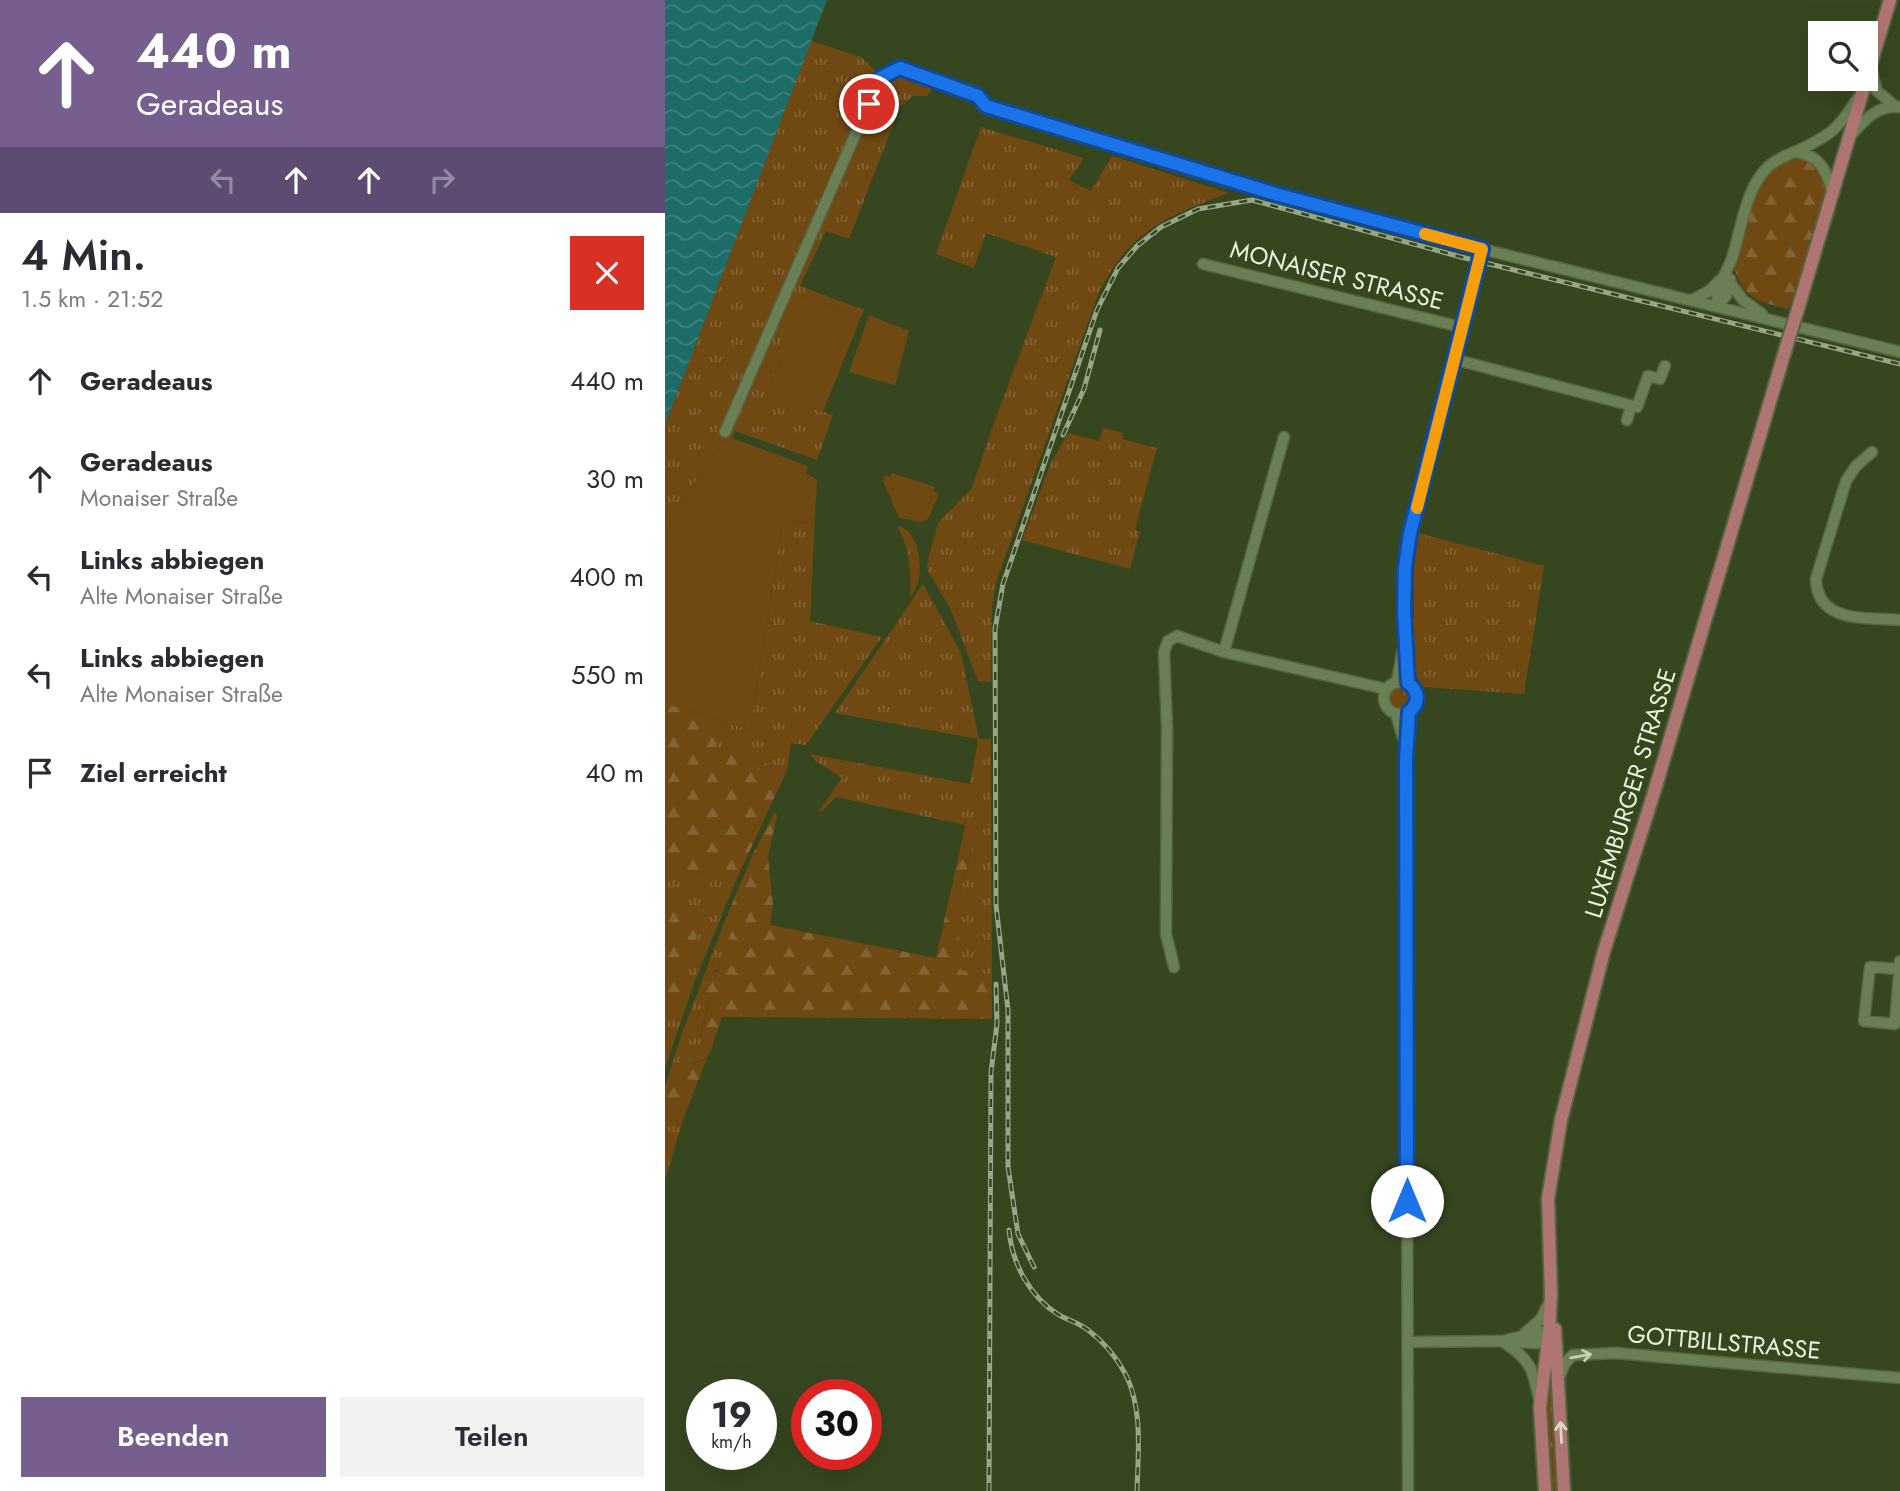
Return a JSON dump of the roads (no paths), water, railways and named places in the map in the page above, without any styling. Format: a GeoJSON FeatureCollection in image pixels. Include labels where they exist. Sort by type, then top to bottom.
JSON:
{"type":"FeatureCollection","features":[{"type":"Feature","properties":{"kind":"main road","name":"LUXEMBURGER STRASSE"},"geometry":{"type":"LineString","coordinates":[[1878,40],[1890,0]]}},
{"type":"Feature","properties":{"kind":"main road","name":"LUXEMBURGER STRASSE"},"geometry":{"type":"LineString","coordinates":[[1545,1491],[1540,1407],[1551,1337],[1548,1199],[1572,1071],[1604,951],[1657,786],[1863,91]]}},
{"type":"Feature","properties":{"kind":"main road","name":"LUXEMBURGER STRASSE"},"geometry":{"type":"LineString","coordinates":[[1551,1337],[1559,1378],[1564,1491]]}},
{"type":"Feature","properties":{"kind":"street"},"geometry":{"type":"LineString","coordinates":[[725,432],[880,78],[900,68],[978,96],[986,106],[1279,195],[1482,249],[1896,349]]}},
{"type":"Feature","properties":{"kind":"street"},"geometry":{"type":"LineString","coordinates":[[1718,306],[1717,297],[1726,281],[1756,182],[1775,160],[1821,140],[1836,130],[1861,91]]}},
{"type":"Feature","properties":{"kind":"street"},"geometry":{"type":"LineString","coordinates":[[1877,91],[1898,106]]}},
{"type":"Feature","properties":{"kind":"street"},"geometry":{"type":"LineString","coordinates":[[1849,137],[1873,113],[1882,108],[1898,106]]}},
{"type":"Feature","properties":{"kind":"street"},"geometry":{"type":"LineString","coordinates":[[1795,152],[1809,155],[1823,164],[1833,192]]}},
{"type":"Feature","properties":{"kind":"street","name":"MONAISER STRASSE"},"geometry":{"type":"LineString","coordinates":[[1402,682],[1406,631],[1405,567],[1410,533],[1482,249]]}},
{"type":"Feature","properties":{"kind":"street","name":"MONAISER STRASSE"},"geometry":{"type":"LineString","coordinates":[[1203,264],[1461,327]]}},
{"type":"Feature","properties":{"kind":"street"},"geometry":{"type":"LineString","coordinates":[[1691,300],[1726,281]]}},
{"type":"Feature","properties":{"kind":"street"},"geometry":{"type":"LineString","coordinates":[[1726,281],[1743,300],[1768,318]]}},
{"type":"Feature","properties":{"kind":"street"},"geometry":{"type":"LineString","coordinates":[[1453,359],[1637,407],[1648,376],[1665,381],[1665,366]]}},
{"type":"Feature","properties":{"kind":"street"},"geometry":{"type":"LineString","coordinates":[[1627,420],[1631,406]]}},
{"type":"Feature","properties":{"kind":"street"},"geometry":{"type":"LineString","coordinates":[[1224,652],[1284,437]]}},
{"type":"Feature","properties":{"kind":"street"},"geometry":{"type":"LineString","coordinates":[[1872,452],[1856,466],[1846,481],[1816,579],[1816,588],[1819,597],[1838,614],[1900,620]]}},
{"type":"Feature","properties":{"kind":"street"},"geometry":{"type":"LineString","coordinates":[[1174,967],[1166,934],[1167,728],[1164,652],[1168,641],[1177,636],[1224,652],[1350,682],[1385,694]]}},
{"type":"Feature","properties":{"kind":"street"},"geometry":{"type":"LineString","coordinates":[[1402,682],[1414,688],[1417,695],[1414,708],[1409,712],[1396,714],[1389,710],[1385,694],[1402,682]]}},
{"type":"Feature","properties":{"kind":"street"},"geometry":{"type":"LineString","coordinates":[[1408,1491],[1406,759],[1409,712]]}},
{"type":"Feature","properties":{"kind":"street"},"geometry":{"type":"LineString","coordinates":[[1396,714],[1406,759]]}},
{"type":"Feature","properties":{"kind":"street"},"geometry":{"type":"LineString","coordinates":[[1899,969],[1870,967],[1864,1021],[1895,1024],[1900,961]]}},
{"type":"Feature","properties":{"kind":"street"},"geometry":{"type":"LineString","coordinates":[[1523,1335],[1543,1316],[1551,1294]]}},
{"type":"Feature","properties":{"kind":"street"},"geometry":{"type":"LineString","coordinates":[[1502,1341],[1523,1335],[1551,1337]]}},
{"type":"Feature","properties":{"kind":"street"},"geometry":{"type":"LineString","coordinates":[[1409,1342],[1524,1343],[1551,1337]]}},
{"type":"Feature","properties":{"kind":"street"},"geometry":{"type":"LineString","coordinates":[[1502,1341],[1531,1366],[1540,1407]]}},
{"type":"Feature","properties":{"kind":"street","name":"GOTTBILLSTRASSE"},"geometry":{"type":"LineString","coordinates":[[1559,1378],[1565,1363],[1573,1355],[1616,1353],[1900,1378]]}},
{"type":"Feature","properties":{"kind":"water"},"geometry":{"type":"Polygon","coordinates":[[[665,0],[827,0],[665,425],[665,0]]]}},
{"type":"Feature","properties":{"kind":"railway"},"geometry":{"type":"LineString","coordinates":[[1034,1267],[1018,1234],[1008,1167],[1008,1010],[996,905],[995,629],[1003,584],[1097,310],[1118,268],[1137,246],[1161,227],[1198,209],[1252,200],[1461,257],[1900,364]]}},
{"type":"Feature","properties":{"kind":"railway"},"geometry":{"type":"LineString","coordinates":[[1063,435],[1084,389],[1100,330]]}},
{"type":"Feature","properties":{"kind":"railway"},"geometry":{"type":"LineString","coordinates":[[989,1491],[991,1072],[997,1024],[996,984]]}},
{"type":"Feature","properties":{"kind":"railway"},"geometry":{"type":"LineString","coordinates":[[1009,1230],[1018,1267],[1039,1299],[1059,1315],[1085,1328],[1099,1339],[1126,1375],[1137,1417],[1137,1491]]}}]}
